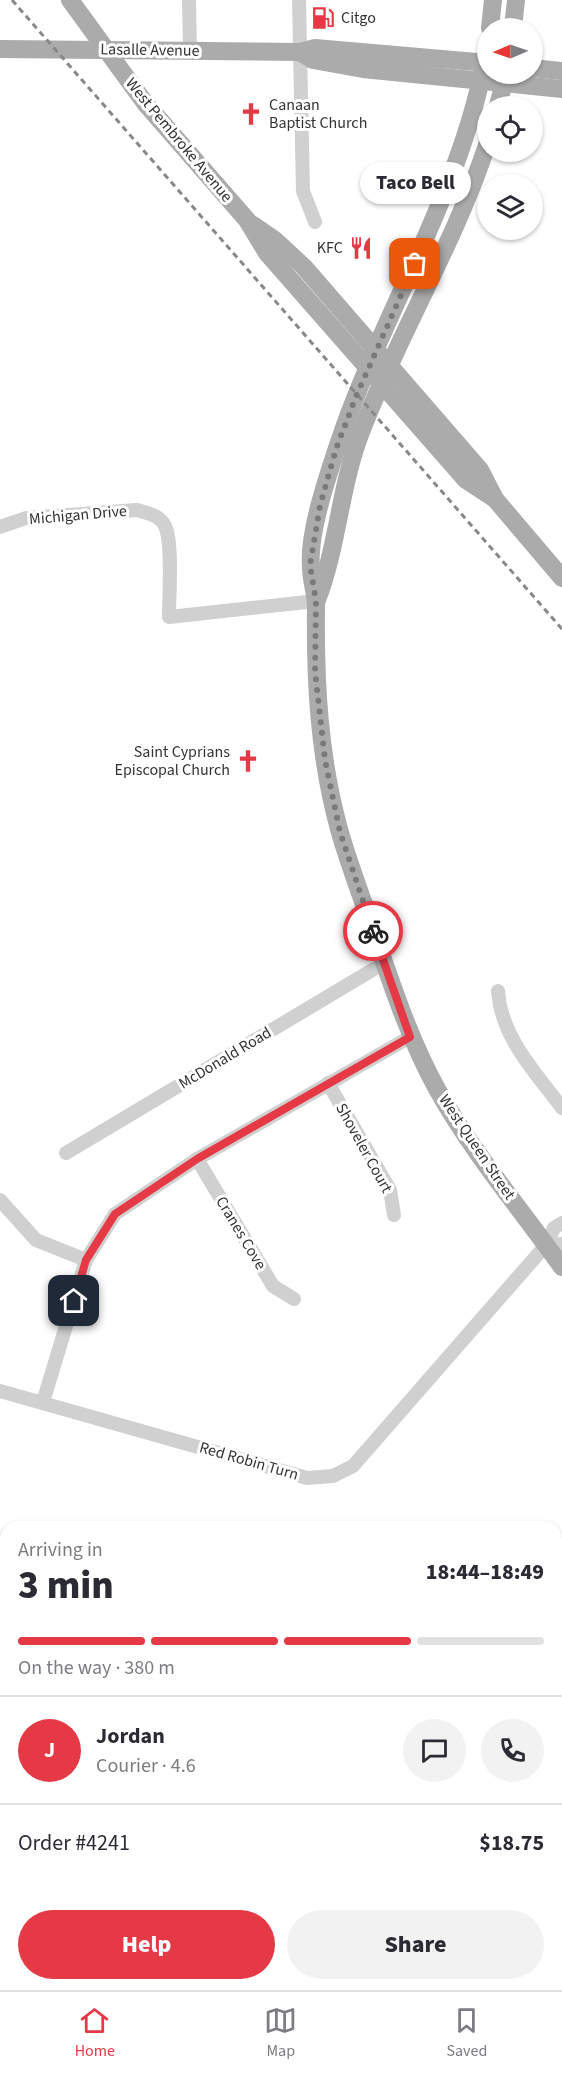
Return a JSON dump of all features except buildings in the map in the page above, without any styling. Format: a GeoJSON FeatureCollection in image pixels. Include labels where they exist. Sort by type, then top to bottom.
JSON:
{"type":"FeatureCollection","features":[{"type":"Feature","properties":{"kind":"main road","name":"West Pembroke Avenue"},"geometry":{"type":"LineString","coordinates":[[70,0],[145,103],[247,220],[267,253],[466,480],[495,499]]}},
{"type":"Feature","properties":{"kind":"main road"},"geometry":{"type":"LineString","coordinates":[[491,18],[493,0]]}},
{"type":"Feature","properties":{"kind":"main road"},"geometry":{"type":"LineString","coordinates":[[514,18],[516,0]]}},
{"type":"Feature","properties":{"kind":"main road","name":"Lasalle Avenue"},"geometry":{"type":"LineString","coordinates":[[0,49],[300,52],[315,48],[477,62]]}},
{"type":"Feature","properties":{"kind":"main road","name":"Lasalle Avenue"},"geometry":{"type":"LineString","coordinates":[[300,52],[313,60],[363,69],[477,81]]}},
{"type":"Feature","properties":{"kind":"main road"},"geometry":{"type":"LineString","coordinates":[[543,69],[562,71]]}},
{"type":"Feature","properties":{"kind":"main road","name":"West Queen Street"},"geometry":{"type":"LineString","coordinates":[[479,84],[455,166],[336,449],[320,506],[310,565],[316,601],[318,700],[332,799],[340,832],[410,1037],[466,1136],[554,1244],[562,1267]]}},
{"type":"Feature","properties":{"kind":"main road","name":"Lasalle Avenue"},"geometry":{"type":"LineString","coordinates":[[534,84],[562,89]]}},
{"type":"Feature","properties":{"kind":"main road","name":"West Queen Street"},"geometry":{"type":"LineString","coordinates":[[316,601],[329,569],[340,507],[354,453],[389,366],[465,204],[481,162]]}},
{"type":"Feature","properties":{"kind":"main road","name":"West Pembroke Avenue"},"geometry":{"type":"LineString","coordinates":[[247,220],[292,255],[376,350],[480,470],[495,499],[562,578]]}},
{"type":"Feature","properties":{"kind":"street"},"geometry":{"type":"LineString","coordinates":[[189,0],[190,50]]}},
{"type":"Feature","properties":{"kind":"street"},"geometry":{"type":"LineString","coordinates":[[299,0],[303,191],[315,222]]}},
{"type":"Feature","properties":{"kind":"street","name":"Michigan Drive"},"geometry":{"type":"LineString","coordinates":[[0,527],[26,518],[137,510],[153,514],[165,525],[169,541],[169,617],[316,601]]}},
{"type":"Feature","properties":{"kind":"street","name":"McDonald Road"},"geometry":{"type":"LineString","coordinates":[[66,1153],[384,963]]}},
{"type":"Feature","properties":{"kind":"street"},"geometry":{"type":"LineString","coordinates":[[498,991],[500,1011],[515,1045],[562,1108]]}},
{"type":"Feature","properties":{"kind":"street"},"geometry":{"type":"LineString","coordinates":[[43,1402],[86,1260],[115,1214],[197,1159],[410,1037]]}},
{"type":"Feature","properties":{"kind":"street","name":"Shoveler Court"},"geometry":{"type":"LineString","coordinates":[[328,1083],[390,1190],[394,1215]]}},
{"type":"Feature","properties":{"kind":"street","name":"Cranes Cove"},"geometry":{"type":"LineString","coordinates":[[197,1159],[273,1286],[294,1299]]}},
{"type":"Feature","properties":{"kind":"street"},"geometry":{"type":"LineString","coordinates":[[0,1200],[36,1240],[86,1260]]}},
{"type":"Feature","properties":{"kind":"street","name":"Red Robin Turn"},"geometry":{"type":"LineString","coordinates":[[0,1391],[307,1478],[333,1476],[353,1466],[554,1244],[554,1227],[562,1223]]}},
{"type":"Feature","properties":{"kind":"railway"},"geometry":{"type":"LineString","coordinates":[[12,0],[562,629]]}},
{"type":"Feature","properties":{"kind":"way so far"},"geometry":{"type":"LineString","coordinates":[[373,931],[340,832],[325,760],[315,671],[316,601],[310,565],[320,506],[336,449],[357,394],[415,264]]}},
{"type":"Feature","properties":{"kind":"place","name":"Citgo"},"geometry":{"type":"Point","coordinates":[323,18]}},
{"type":"Feature","properties":{"kind":"place","name":"Canaan Baptist Church"},"geometry":{"type":"Point","coordinates":[251,114]}},
{"type":"Feature","properties":{"kind":"place","name":"KFC"},"geometry":{"type":"Point","coordinates":[361,248]}},
{"type":"Feature","properties":{"kind":"place","name":"Taco Bell"},"geometry":{"type":"Point","coordinates":[415,264]}},
{"type":"Feature","properties":{"kind":"place","name":"Saint Cyprians Episcopal Church"},"geometry":{"type":"Point","coordinates":[248,761]}},
{"type":"Feature","properties":{"kind":"route"},"geometry":{"type":"LineString","coordinates":[[74,1301],[86,1260],[100,1234],[115,1214],[137,1197],[197,1159],[410,1037],[373,931]]}}]}
